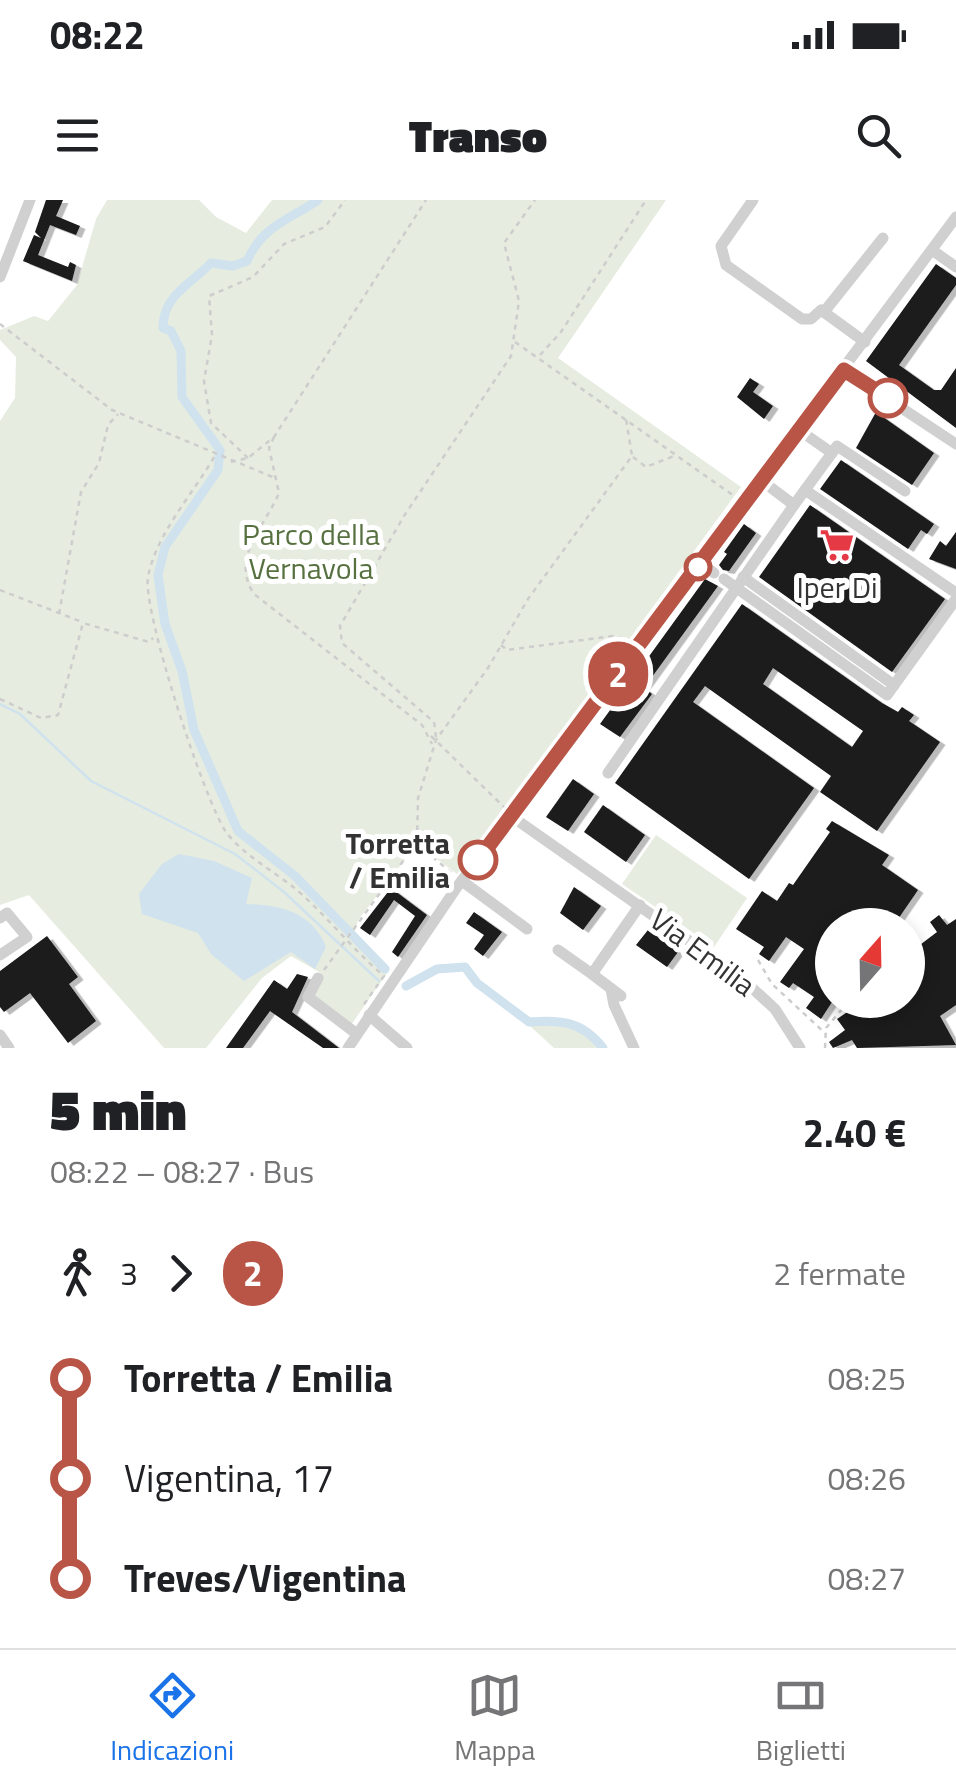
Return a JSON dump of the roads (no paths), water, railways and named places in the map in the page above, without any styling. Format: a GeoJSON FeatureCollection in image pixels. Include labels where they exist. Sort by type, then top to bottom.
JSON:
{"type":"FeatureCollection","features":[{"type":"Feature","properties":{"kind":"street"},"geometry":{"type":"LineString","coordinates":[[0,277],[30,200]]}},
{"type":"Feature","properties":{"kind":"street"},"geometry":{"type":"LineString","coordinates":[[754,200],[721,246],[726,265],[802,319],[824,312],[883,238]]}},
{"type":"Feature","properties":{"kind":"street"},"geometry":{"type":"LineString","coordinates":[[348,1048],[507,811],[700,564],[956,217]]}},
{"type":"Feature","properties":{"kind":"street"},"geometry":{"type":"LineString","coordinates":[[932,250],[956,267]]}},
{"type":"Feature","properties":{"kind":"street"},"geometry":{"type":"LineString","coordinates":[[824,312],[864,342]]}},
{"type":"Feature","properties":{"kind":"street"},"geometry":{"type":"LineString","coordinates":[[844,370],[956,444]]}},
{"type":"Feature","properties":{"kind":"street"},"geometry":{"type":"LineString","coordinates":[[800,430],[832,453]]}},
{"type":"Feature","properties":{"kind":"street"},"geometry":{"type":"LineString","coordinates":[[608,773],[729,579],[794,505],[837,446],[904,492]]}},
{"type":"Feature","properties":{"kind":"street"},"geometry":{"type":"LineString","coordinates":[[762,480],[794,505]]}},
{"type":"Feature","properties":{"kind":"street"},"geometry":{"type":"LineString","coordinates":[[700,564],[729,579],[891,690],[956,596],[805,490]]}},
{"type":"Feature","properties":{"kind":"street","name":"Via Emilia"},"geometry":{"type":"LineString","coordinates":[[507,811],[739,976],[775,1008],[800,1048]]}},
{"type":"Feature","properties":{"kind":"street"},"geometry":{"type":"LineString","coordinates":[[460,880],[527,928]]}},
{"type":"Feature","properties":{"kind":"street","name":"Via Emilia"},"geometry":{"type":"LineString","coordinates":[[592,974],[640,905]]}},
{"type":"Feature","properties":{"kind":"street"},"geometry":{"type":"LineString","coordinates":[[0,918],[8,913],[27,936],[0,956]]}},
{"type":"Feature","properties":{"kind":"street"},"geometry":{"type":"LineString","coordinates":[[558,950],[616,992],[614,1005],[634,1048]]}},
{"type":"Feature","properties":{"kind":"street"},"geometry":{"type":"LineString","coordinates":[[318,978],[308,997],[357,1034]]}},
{"type":"Feature","properties":{"kind":"street"},"geometry":{"type":"LineString","coordinates":[[370,1014],[407,1048]]}},
{"type":"Feature","properties":{"kind":"street"},"geometry":{"type":"LineString","coordinates":[[0,1036],[10,1048]]}},
{"type":"Feature","properties":{"kind":"water"},"geometry":{"type":"Polygon","coordinates":[[[179,854],[214,861],[252,878],[246,904],[271,906],[304,918],[326,947],[315,969],[291,952],[244,981],[211,954],[198,933],[142,914],[139,894],[162,864],[179,854]]]}},
{"type":"Feature","properties":{"kind":"waterway"},"geometry":{"type":"LineString","coordinates":[[318,200],[268,232],[247,261],[233,266],[211,263],[179,291],[168,307],[163,328],[171,331],[181,351],[182,397],[220,450],[218,470],[165,547],[158,575],[165,624],[182,671],[194,730],[238,831],[295,876],[385,969]]}},
{"type":"Feature","properties":{"kind":"waterway"},"geometry":{"type":"LineString","coordinates":[[0,704],[20,714],[91,781],[235,854],[284,892],[379,981]]}},
{"type":"Feature","properties":{"kind":"waterway"},"geometry":{"type":"LineString","coordinates":[[406,986],[437,969],[465,967],[477,983],[529,1022],[570,1024],[588,1033],[603,1048]]}},
{"type":"Feature","properties":{"kind":"place","name":"Iper Di"},"geometry":{"type":"Point","coordinates":[837,545]}},
{"type":"Feature","properties":{"kind":"place","name":"Torretta / Emilia"},"geometry":{"type":"Point","coordinates":[478,860]}},
{"type":"Feature","properties":{"kind":"park label","name":"Parco della Vernavola"},"geometry":{"type":"Point","coordinates":[311,551]}}]}
